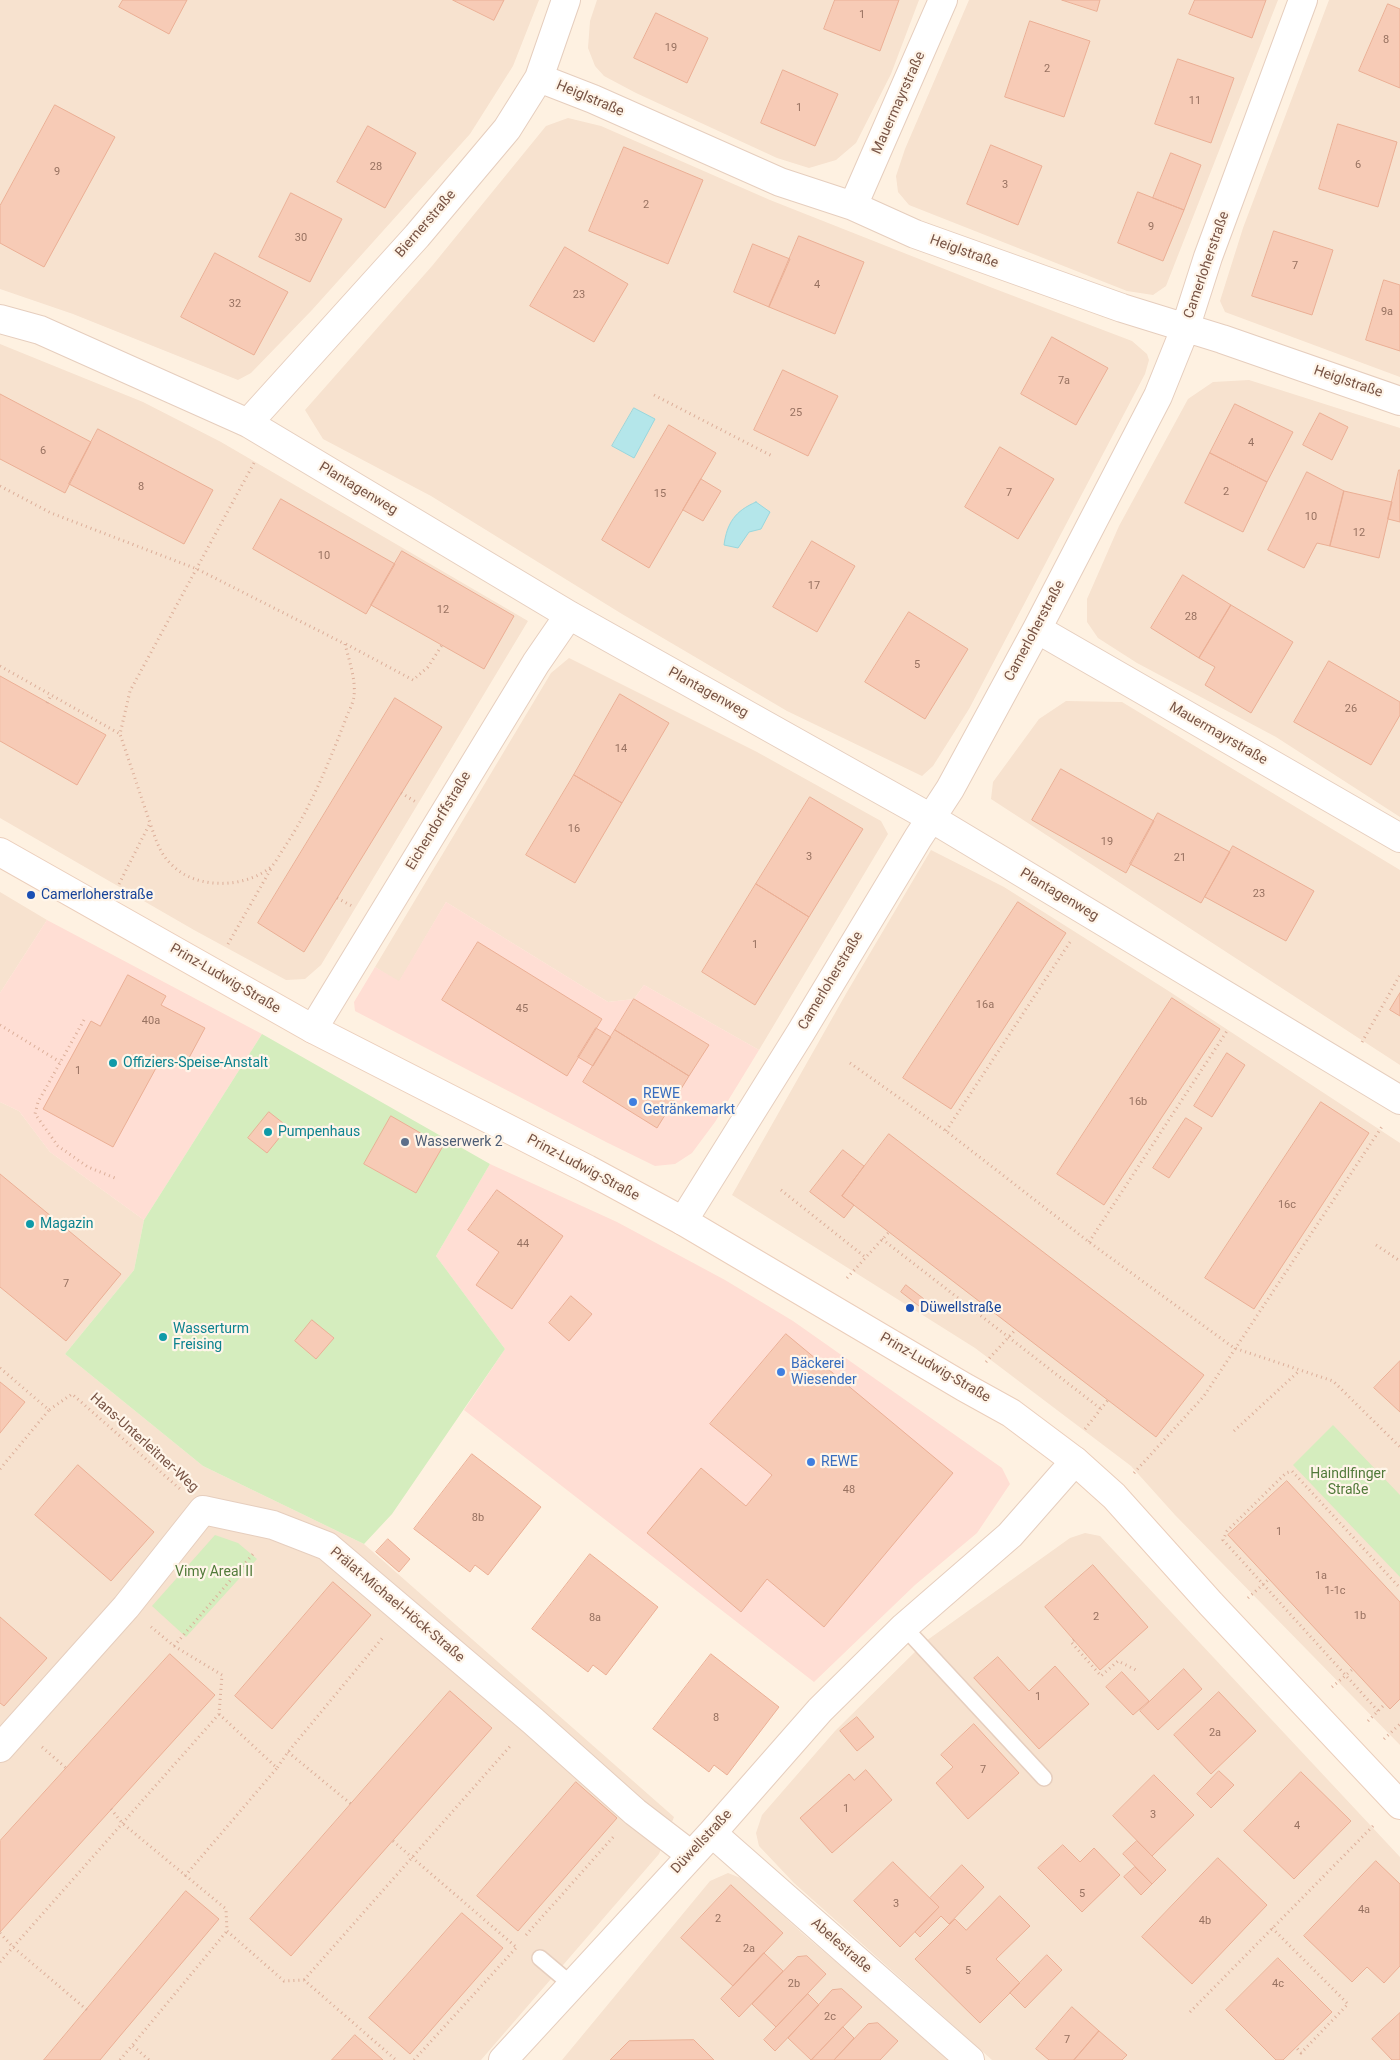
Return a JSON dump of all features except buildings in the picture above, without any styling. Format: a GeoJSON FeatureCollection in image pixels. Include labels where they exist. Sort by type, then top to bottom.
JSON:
{"type":"FeatureCollection","features":[{"type":"Feature","properties":{"kind":"street","name":"Biernerstraße"},"geometry":{"type":"LineString","coordinates":[[248,424],[507,130],[538,78],[566,0]]}},
{"type":"Feature","properties":{"kind":"street","name":"Mauermayrstraße"},"geometry":{"type":"LineString","coordinates":[[853,206],[944,0]]}},
{"type":"Feature","properties":{"kind":"street","name":"Camerloherstraße"},"geometry":{"type":"LineString","coordinates":[[683,1221],[950,789],[1037,629],[1158,396],[1185,329],[1208,257],[1303,0]]}},
{"type":"Feature","properties":{"kind":"street","name":"Heiglstraße"},"geometry":{"type":"LineString","coordinates":[[538,78],[594,99],[780,182],[853,206],[915,234],[1122,308],[1222,339],[1400,401]]}},
{"type":"Feature","properties":{"kind":"street","name":"Plantagenweg"},"geometry":{"type":"LineString","coordinates":[[0,319],[40,330],[248,424],[569,615],[931,818],[1400,1100]]}},
{"type":"Feature","properties":{"kind":"street","name":"Eichendorffstraße"},"geometry":{"type":"LineString","coordinates":[[313,1029],[536,663],[569,615]]}},
{"type":"Feature","properties":{"kind":"street","name":"Mauermayrstraße"},"geometry":{"type":"LineString","coordinates":[[1037,629],[1400,838]]}},
{"type":"Feature","properties":{"kind":"street","name":"Prinz-Ludwig-Straße"},"geometry":{"type":"LineString","coordinates":[[0,852],[313,1029],[587,1169],[683,1221],[964,1388],[1011,1413],[1075,1461]]}},
{"type":"Feature","properties":{"kind":"street","name":"Düwellstraße"},"geometry":{"type":"LineString","coordinates":[[503,2060],[712,1833],[820,1710],[904,1627],[1010,1535],[1075,1461]]}},
{"type":"Feature","properties":{"kind":"street"},"geometry":{"type":"LineString","coordinates":[[1075,1461],[1114,1496],[1139,1522],[1390,1813]]}},
{"type":"Feature","properties":{"kind":"street"},"geometry":{"type":"LineString","coordinates":[[0,1748],[126,1607],[202,1510]]}},
{"type":"Feature","properties":{"kind":"street","name":"Prälat-Michael-Höck-Straße"},"geometry":{"type":"LineString","coordinates":[[202,1510],[273,1525],[327,1546],[533,1721],[635,1812],[691,1855]]}},
{"type":"Feature","properties":{"kind":"street","name":"Abelestraße"},"geometry":{"type":"LineString","coordinates":[[712,1833],[970,2060]]}},
{"type":"Feature","properties":{"kind":"lane"},"geometry":{"type":"LineString","coordinates":[[904,1627],[1044,1778]]}},
{"type":"Feature","properties":{"kind":"lane"},"geometry":{"type":"LineString","coordinates":[[540,1958],[572,1985]]}},
{"type":"Feature","properties":{"kind":"path"},"geometry":{"type":"LineString","coordinates":[[654,395],[772,456]]}},
{"type":"Feature","properties":{"kind":"path"},"geometry":{"type":"LineString","coordinates":[[258,454],[130,691],[120,734],[161,852],[180,872],[196,881],[239,881],[256,875],[272,866]]}},
{"type":"Feature","properties":{"kind":"path"},"geometry":{"type":"LineString","coordinates":[[0,486],[50,513],[197,569],[413,680],[428,667],[442,645]]}},
{"type":"Feature","properties":{"kind":"path"},"geometry":{"type":"LineString","coordinates":[[226,946],[272,866],[301,822],[337,742],[354,697],[353,682],[345,644]]}},
{"type":"Feature","properties":{"kind":"path"},"geometry":{"type":"LineString","coordinates":[[0,666],[120,734]]}},
{"type":"Feature","properties":{"kind":"path"},"geometry":{"type":"LineString","coordinates":[[47,703],[51,695]]}},
{"type":"Feature","properties":{"kind":"path"},"geometry":{"type":"LineString","coordinates":[[401,793],[424,806]]}},
{"type":"Feature","properties":{"kind":"path"},"geometry":{"type":"LineString","coordinates":[[116,892],[150,823]]}},
{"type":"Feature","properties":{"kind":"path"},"geometry":{"type":"LineString","coordinates":[[338,898],[360,910]]}},
{"type":"Feature","properties":{"kind":"path"},"geometry":{"type":"LineString","coordinates":[[946,1131],[1077,931]]}},
{"type":"Feature","properties":{"kind":"path"},"geometry":{"type":"LineString","coordinates":[[1362,1043],[1400,975]]}},
{"type":"Feature","properties":{"kind":"path"},"geometry":{"type":"LineString","coordinates":[[84,1020],[38,1102],[35,1114],[58,1146],[88,1167],[115,1178]]}},
{"type":"Feature","properties":{"kind":"path"},"geometry":{"type":"LineString","coordinates":[[0,1026],[60,1062]]}},
{"type":"Feature","properties":{"kind":"path"},"geometry":{"type":"LineString","coordinates":[[1089,1242],[1230,1026]]}},
{"type":"Feature","properties":{"kind":"path"},"geometry":{"type":"LineString","coordinates":[[850,1063],[946,1131],[1089,1242],[1234,1348],[1333,1381],[1400,1447]]}},
{"type":"Feature","properties":{"kind":"path"},"geometry":{"type":"LineString","coordinates":[[1128,1479],[1204,1396],[1384,1123]]}},
{"type":"Feature","properties":{"kind":"path"},"geometry":{"type":"LineString","coordinates":[[780,1190],[865,1257]]}},
{"type":"Feature","properties":{"kind":"path"},"geometry":{"type":"LineString","coordinates":[[847,1278],[889,1232]]}},
{"type":"Feature","properties":{"kind":"path"},"geometry":{"type":"LineString","coordinates":[[882,1239],[1101,1409]]}},
{"type":"Feature","properties":{"kind":"path"},"geometry":{"type":"LineString","coordinates":[[1376,1245],[1400,1261]]}},
{"type":"Feature","properties":{"kind":"path"},"geometry":{"type":"LineString","coordinates":[[984,1365],[1016,1330]]}},
{"type":"Feature","properties":{"kind":"path"},"geometry":{"type":"LineString","coordinates":[[0,1368],[49,1410],[2,1464],[0,1469]]}},
{"type":"Feature","properties":{"kind":"path"},"geometry":{"type":"LineString","coordinates":[[1234,1431],[1299,1370]]}},
{"type":"Feature","properties":{"kind":"path","name":"Hans-Unterleitner-Weg"},"geometry":{"type":"LineString","coordinates":[[49,1410],[72,1394],[202,1510]]}},
{"type":"Feature","properties":{"kind":"path"},"geometry":{"type":"LineString","coordinates":[[1081,1434],[1108,1400]]}},
{"type":"Feature","properties":{"kind":"path"},"geometry":{"type":"LineString","coordinates":[[1378,1711],[1223,1540],[1227,1531],[1286,1473],[1292,1472],[1400,1588]]}},
{"type":"Feature","properties":{"kind":"path"},"geometry":{"type":"LineString","coordinates":[[174,1646],[264,1541],[273,1525]]}},
{"type":"Feature","properties":{"kind":"path"},"geometry":{"type":"LineString","coordinates":[[1246,1600],[1269,1579]]}},
{"type":"Feature","properties":{"kind":"path"},"geometry":{"type":"LineString","coordinates":[[0,1962],[219,1714],[222,1676],[174,1646],[126,1607]]}},
{"type":"Feature","properties":{"kind":"path"},"geometry":{"type":"LineString","coordinates":[[184,1876],[277,1768],[288,1752],[405,1611]]}},
{"type":"Feature","properties":{"kind":"path"},"geometry":{"type":"LineString","coordinates":[[1074,1640],[1071,1642],[1100,1676],[1118,1661],[1138,1671]]}},
{"type":"Feature","properties":{"kind":"path"},"geometry":{"type":"LineString","coordinates":[[1332,1687],[1353,1669]]}},
{"type":"Feature","properties":{"kind":"path"},"geometry":{"type":"LineString","coordinates":[[1368,1722],[1385,1704]]}},
{"type":"Feature","properties":{"kind":"path"},"geometry":{"type":"LineString","coordinates":[[219,1714],[277,1768]]}},
{"type":"Feature","properties":{"kind":"path"},"geometry":{"type":"LineString","coordinates":[[304,1980],[533,1721]]}},
{"type":"Feature","properties":{"kind":"path"},"geometry":{"type":"LineString","coordinates":[[1384,1738],[1400,1724]]}},
{"type":"Feature","properties":{"kind":"path"},"geometry":{"type":"LineString","coordinates":[[288,1752],[351,1804]]}},
{"type":"Feature","properties":{"kind":"path"},"geometry":{"type":"LineString","coordinates":[[111,1809],[122,1823],[226,1909],[227,1931],[120,2060]]}},
{"type":"Feature","properties":{"kind":"path"},"geometry":{"type":"LineString","coordinates":[[1190,2012],[1272,1928],[1390,1813]]}},
{"type":"Feature","properties":{"kind":"path"},"geometry":{"type":"LineString","coordinates":[[392,1841],[516,1947]]}},
{"type":"Feature","properties":{"kind":"path"},"geometry":{"type":"LineString","coordinates":[[1272,1928],[1348,2004],[1301,2053],[1296,2047]]}},
{"type":"Feature","properties":{"kind":"path"},"geometry":{"type":"LineString","coordinates":[[227,1931],[284,1981],[304,1980],[396,2060]]}},
{"type":"Feature","properties":{"kind":"path"},"geometry":{"type":"LineString","coordinates":[[0,1933],[13,1947],[86,2010]]}},
{"type":"Feature","properties":{"kind":"path"},"geometry":{"type":"LineString","coordinates":[[133,2046],[149,2060]]}},
{"type":"Feature","properties":{"kind":"shaded area"},"geometry":{"type":"Polygon","coordinates":[[[0,0],[539,0],[513,66],[470,134],[312,310],[251,373],[238,380],[73,314],[0,289],[0,0]]]}},
{"type":"Feature","properties":{"kind":"shaded area"},"geometry":{"type":"Polygon","coordinates":[[[597,0],[919,0],[891,74],[856,143],[836,160],[809,168],[777,158],[636,93],[604,76],[595,66],[588,48],[590,21],[597,0]]]}},
{"type":"Feature","properties":{"kind":"shaded area"},"geometry":{"type":"Polygon","coordinates":[[[969,0],[1278,0],[1166,286],[1153,295],[1127,291],[909,205],[898,192],[896,176],[905,149],[969,0]]]}},
{"type":"Feature","properties":{"kind":"shaded area"},"geometry":{"type":"Polygon","coordinates":[[[1329,0],[1400,0],[1400,377],[1225,312],[1220,301],[1243,228],[1329,0]]]}},
{"type":"Feature","properties":{"kind":"shaded area"},"geometry":{"type":"Polygon","coordinates":[[[568,118],[601,126],[770,200],[1132,341],[1147,354],[1149,360],[1145,374],[969,709],[933,766],[922,776],[787,711],[622,614],[431,496],[323,439],[305,410],[432,266],[546,126],[568,118]]]}},
{"type":"Feature","properties":{"kind":"shaded area"},"geometry":{"type":"Polygon","coordinates":[[[0,344],[143,402],[221,442],[528,621],[321,965],[305,979],[286,980],[194,930],[0,818],[0,344]]]}},
{"type":"Feature","properties":{"kind":"shaded area"},"geometry":{"type":"Polygon","coordinates":[[[1249,380],[1400,428],[1400,817],[1276,737],[1137,663],[1098,638],[1087,622],[1087,599],[1119,526],[1188,399],[1213,382],[1249,380]]]}},
{"type":"Feature","properties":{"kind":"shaded area"},"geometry":{"type":"Polygon","coordinates":[[[569,658],[757,752],[881,821],[888,834],[759,1050],[644,985],[634,999],[608,1002],[446,902],[399,982],[375,967],[551,673],[569,658]]]}},
{"type":"Feature","properties":{"kind":"shaded area"},"geometry":{"type":"Polygon","coordinates":[[[1066,701],[1122,702],[1400,870],[1400,1065],[991,799],[993,782],[1039,719],[1066,701]]]}},
{"type":"Feature","properties":{"kind":"shaded area"},"geometry":{"type":"Polygon","coordinates":[[[931,850],[1004,887],[1167,990],[1400,1143],[1400,1745],[1175,1515],[1131,1466],[975,1348],[732,1195],[847,992],[931,850]]]}},
{"type":"Feature","properties":{"kind":"shaded area"},"geometry":{"type":"Polygon","coordinates":[[[0,892],[47,920],[0,993],[0,892]]]}},
{"type":"Feature","properties":{"kind":"shaded area"},"geometry":{"type":"Polygon","coordinates":[[[446,902],[608,1002],[634,999],[644,985],[759,1050],[715,1122],[692,1153],[675,1164],[655,1166],[355,1011],[354,1002],[375,967],[399,981],[446,902]]]}},
{"type":"Feature","properties":{"kind":"shaded area"},"geometry":{"type":"Polygon","coordinates":[[[47,920],[262,1034],[144,1220],[50,1152],[19,1111],[0,1102],[0,993],[47,920]]]}},
{"type":"Feature","properties":{"kind":"shaded area"},"geometry":{"type":"Polygon","coordinates":[[[0,1102],[19,1111],[50,1152],[144,1220],[134,1270],[65,1354],[203,1466],[364,1544],[674,1817],[659,1854],[481,2060],[0,2060],[0,1102]]]}},
{"type":"Feature","properties":{"kind":"shaded area"},"geometry":{"type":"Polygon","coordinates":[[[490,1164],[617,1222],[725,1280],[793,1321],[1002,1468],[1010,1484],[977,1533],[915,1585],[814,1682],[464,1410],[505,1349],[436,1256],[490,1164]]]}},
{"type":"Feature","properties":{"kind":"shaded area"},"geometry":{"type":"Polygon","coordinates":[[[1085,1533],[1100,1536],[1400,1857],[1400,2060],[992,2060],[794,1883],[759,1846],[756,1833],[762,1815],[835,1731],[926,1641],[1070,1538],[1085,1533]]]}},
{"type":"Feature","properties":{"kind":"shaded area"},"geometry":{"type":"Polygon","coordinates":[[[728,1873],[743,1879],[802,1933],[951,2060],[562,2060],[710,1881],[728,1873]]]}},
{"type":"Feature","properties":{"kind":"green space"},"geometry":{"type":"Polygon","coordinates":[[[262,1034],[490,1164],[436,1256],[505,1349],[392,1514],[364,1544],[203,1466],[65,1354],[134,1270],[144,1220],[262,1034]]]}},
{"type":"Feature","properties":{"kind":"green space","name":"Haindlfinger Straße"},"geometry":{"type":"Polygon","coordinates":[[[1333,1425],[1400,1495],[1400,1577],[1293,1465],[1333,1425]]]}},
{"type":"Feature","properties":{"kind":"green space","name":"Vimy Areal II"},"geometry":{"type":"Polygon","coordinates":[[[215,1535],[238,1543],[257,1559],[186,1637],[152,1606],[215,1535]]]}},
{"type":"Feature","properties":{"kind":"water"},"geometry":{"type":"Polygon","coordinates":[[[634,408],[655,419],[634,458],[612,446],[634,408]]]}},
{"type":"Feature","properties":{"kind":"water"},"geometry":{"type":"Polygon","coordinates":[[[756,502],[770,512],[761,529],[749,532],[738,548],[724,545],[727,530],[733,519],[743,509],[756,502]]]}},
{"type":"Feature","properties":{"kind":"place","name":"Camerloherstraße"},"geometry":{"type":"Point","coordinates":[31,895]}},
{"type":"Feature","properties":{"kind":"place","name":"Offiziers-Speise-Anstalt"},"geometry":{"type":"Point","coordinates":[113,1063]}},
{"type":"Feature","properties":{"kind":"place","name":"REWE Getränkemarkt"},"geometry":{"type":"Point","coordinates":[633,1102]}},
{"type":"Feature","properties":{"kind":"place","name":"Pumpenhaus"},"geometry":{"type":"Point","coordinates":[268,1132]}},
{"type":"Feature","properties":{"kind":"place","name":"Wasserwerk 2"},"geometry":{"type":"Point","coordinates":[405,1142]}},
{"type":"Feature","properties":{"kind":"place","name":"Magazin"},"geometry":{"type":"Point","coordinates":[30,1224]}},
{"type":"Feature","properties":{"kind":"place","name":"Düwellstraße"},"geometry":{"type":"Point","coordinates":[910,1308]}},
{"type":"Feature","properties":{"kind":"place","name":"Wasserturm Freising"},"geometry":{"type":"Point","coordinates":[163,1337]}},
{"type":"Feature","properties":{"kind":"place","name":"Bäckerei Wiesender"},"geometry":{"type":"Point","coordinates":[781,1372]}},
{"type":"Feature","properties":{"kind":"place","name":"REWE"},"geometry":{"type":"Point","coordinates":[811,1462]}}]}
